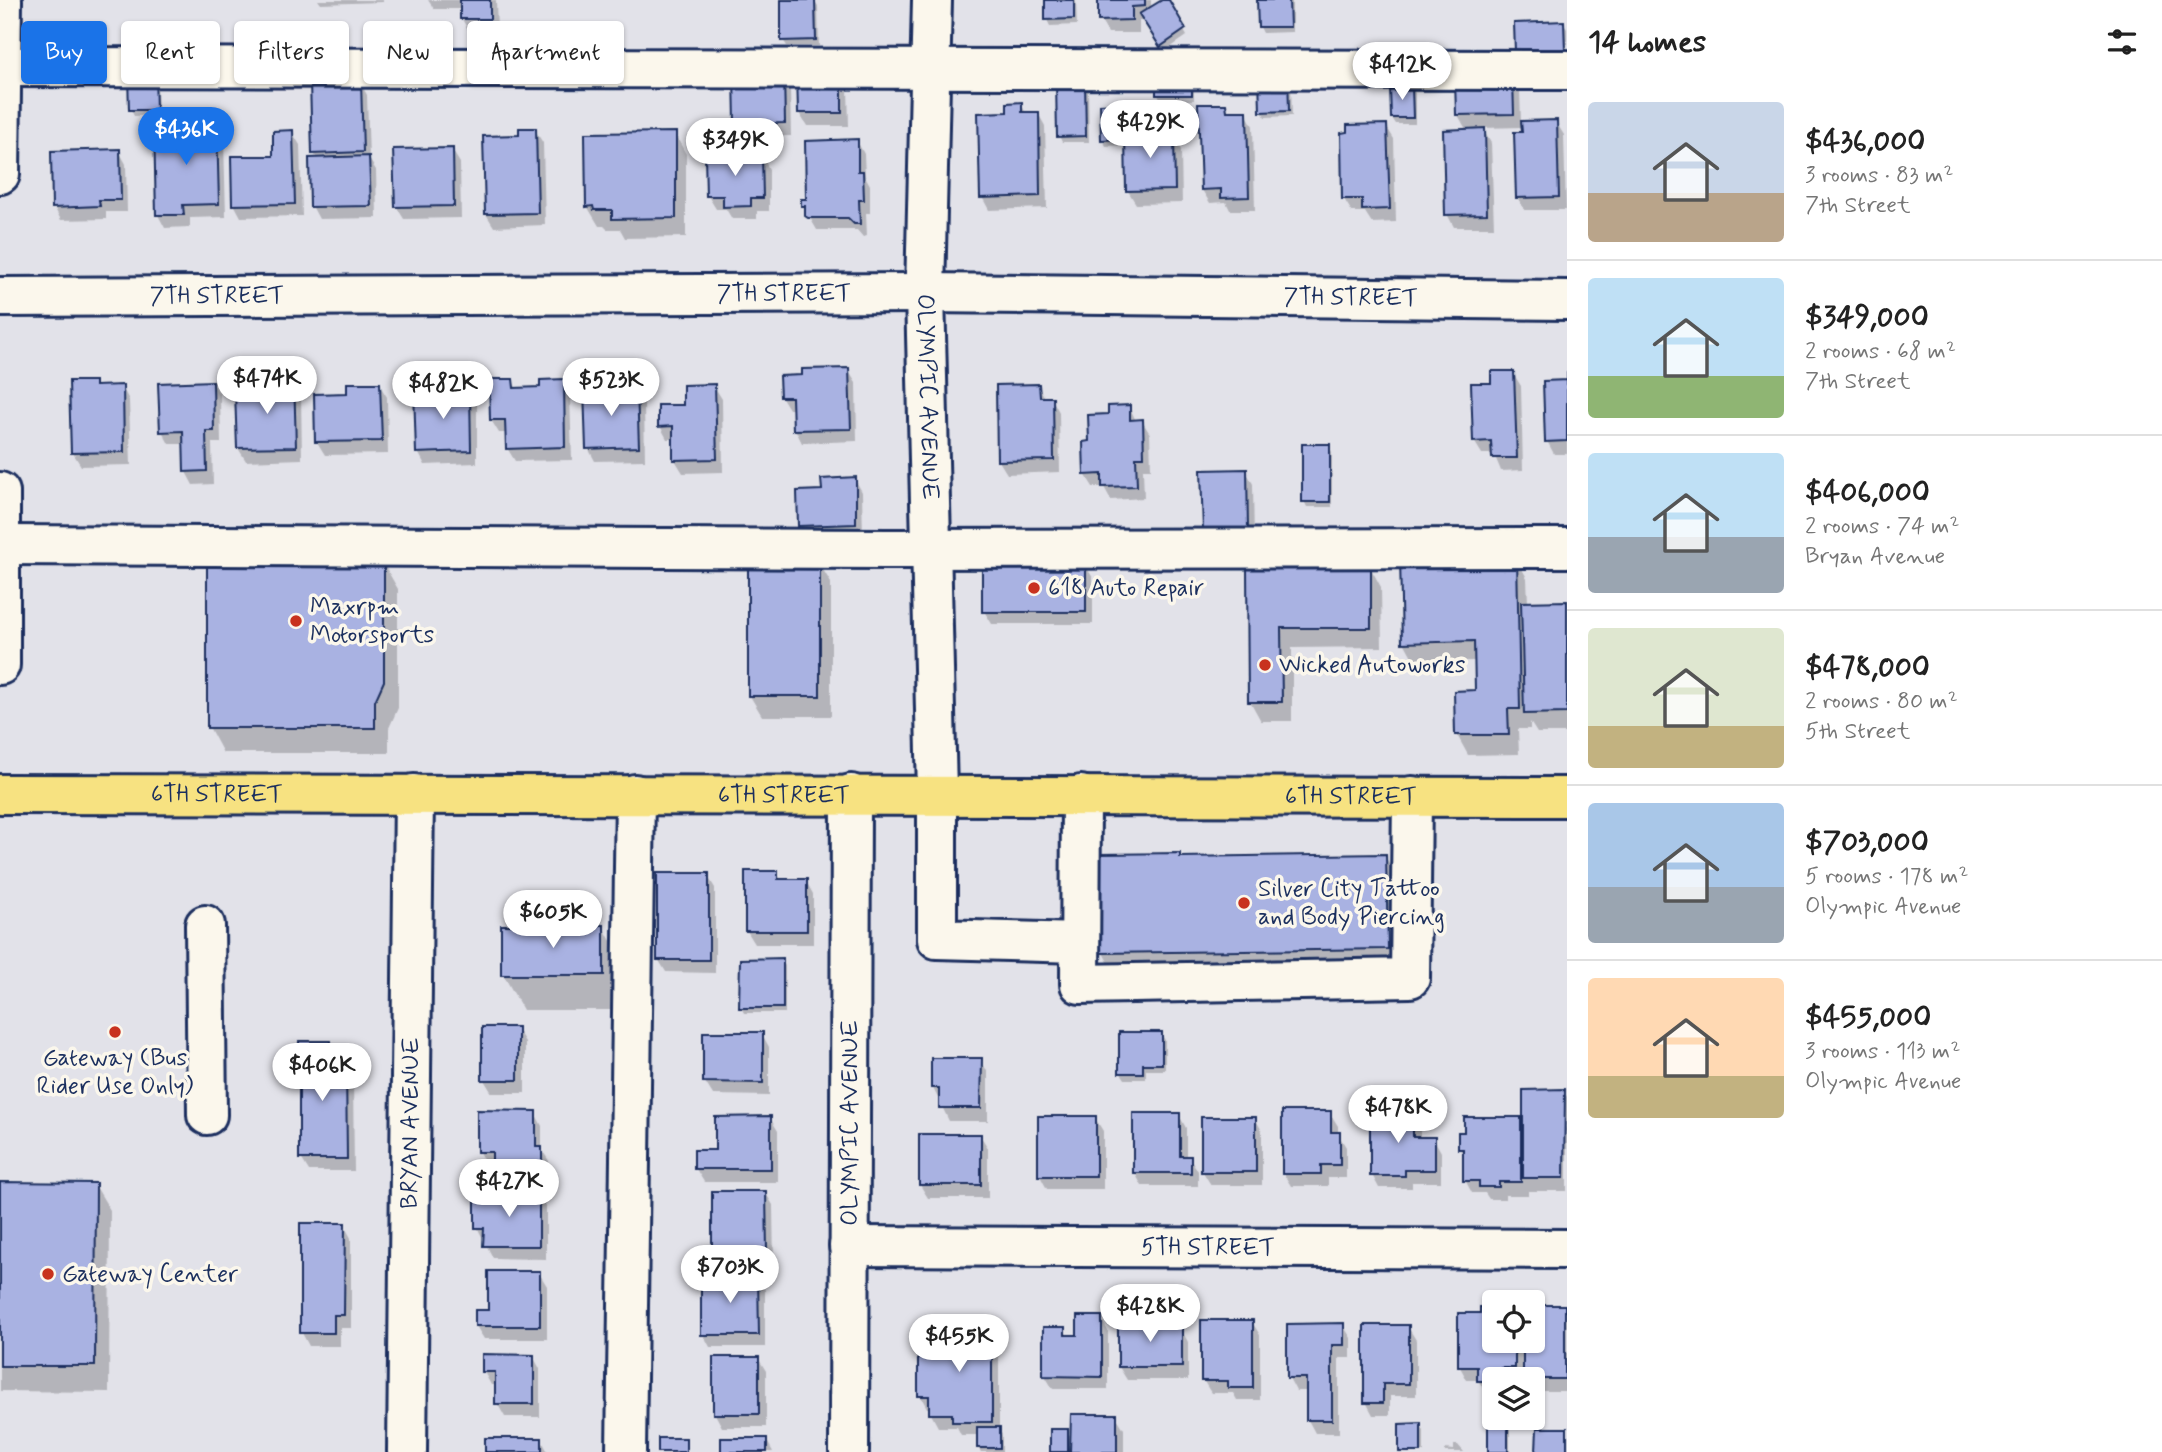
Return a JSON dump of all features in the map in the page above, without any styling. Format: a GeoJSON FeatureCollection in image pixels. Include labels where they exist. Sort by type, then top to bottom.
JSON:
{"type":"FeatureCollection","features":[{"type":"Feature","properties":{"kind":"main road","name":"6TH STREET"},"geometry":{"type":"LineString","coordinates":[[0,794],[1567,797]]}},
{"type":"Feature","properties":{"kind":"street"},"geometry":{"type":"LineString","coordinates":[[0,174],[2,0]]}},
{"type":"Feature","properties":{"kind":"street","name":"OLYMPIC AVENUE"},"geometry":{"type":"LineString","coordinates":[[932,0],[925,293],[937,794],[937,939],[1080,943]]}},
{"type":"Feature","properties":{"kind":"street"},"geometry":{"type":"LineString","coordinates":[[1,67],[1567,70]]}},
{"type":"Feature","properties":{"kind":"street","name":"7TH STREET"},"geometry":{"type":"LineString","coordinates":[[0,297],[925,293],[1567,300]]}},
{"type":"Feature","properties":{"kind":"street"},"geometry":{"type":"LineString","coordinates":[[0,492],[0,666]]}},
{"type":"Feature","properties":{"kind":"street"},"geometry":{"type":"LineString","coordinates":[[1,545],[931,549],[1567,548]]}},
{"type":"Feature","properties":{"kind":"street","name":"BRYAN AVENUE"},"geometry":{"type":"LineString","coordinates":[[407,1452],[414,794]]}},
{"type":"Feature","properties":{"kind":"street"},"geometry":{"type":"LineString","coordinates":[[626,1452],[635,794]]}},
{"type":"Feature","properties":{"kind":"street","name":"OLYMPIC AVENUE"},"geometry":{"type":"LineString","coordinates":[[849,1452],[851,794]]}},
{"type":"Feature","properties":{"kind":"street"},"geometry":{"type":"LineString","coordinates":[[1081,795],[1080,984],[1410,978],[1412,796]]}},
{"type":"Feature","properties":{"kind":"street"},"geometry":{"type":"LineString","coordinates":[[205,925],[207,1115]]}},
{"type":"Feature","properties":{"kind":"street","name":"5TH STREET"},"geometry":{"type":"LineString","coordinates":[[849,1246],[1567,1249]]}},
{"type":"Feature","properties":{"kind":"building"},"geometry":{"type":"Polygon","coordinates":[[[460,0],[490,0],[490,19],[460,19],[460,0]]]}},
{"type":"Feature","properties":{"kind":"building"},"geometry":{"type":"Polygon","coordinates":[[[781,0],[815,0],[816,40],[781,41],[781,0]]]}},
{"type":"Feature","properties":{"kind":"building"},"geometry":{"type":"Polygon","coordinates":[[[1045,0],[1074,0],[1074,19],[1045,20],[1045,0]]]}},
{"type":"Feature","properties":{"kind":"building"},"geometry":{"type":"Polygon","coordinates":[[[1098,0],[1145,0],[1145,6],[1132,7],[1132,20],[1098,21],[1098,0]]]}},
{"type":"Feature","properties":{"kind":"building"},"geometry":{"type":"Polygon","coordinates":[[[1162,0],[1169,0],[1186,29],[1160,47],[1139,14],[1162,0]]]}},
{"type":"Feature","properties":{"kind":"building"},"geometry":{"type":"Polygon","coordinates":[[[1257,0],[1289,0],[1290,27],[1258,27],[1257,0]]]}},
{"type":"Feature","properties":{"kind":"building"},"geometry":{"type":"Polygon","coordinates":[[[1564,21],[1565,51],[1515,52],[1514,23],[1564,21]]]}},
{"type":"Feature","properties":{"kind":"building"},"geometry":{"type":"Polygon","coordinates":[[[784,72],[785,123],[735,124],[734,73],[784,72]]]}},
{"type":"Feature","properties":{"kind":"building"},"geometry":{"type":"Polygon","coordinates":[[[797,72],[842,72],[842,113],[798,113],[797,72]]]}},
{"type":"Feature","properties":{"kind":"building"},"geometry":{"type":"Polygon","coordinates":[[[1288,74],[1289,111],[1260,112],[1259,75],[1288,74]]]}},
{"type":"Feature","properties":{"kind":"building"},"geometry":{"type":"Polygon","coordinates":[[[1156,75],[1192,76],[1192,95],[1156,95],[1156,75]]]}},
{"type":"Feature","properties":{"kind":"building"},"geometry":{"type":"Polygon","coordinates":[[[1513,77],[1514,114],[1456,115],[1455,78],[1513,77]]]}},
{"type":"Feature","properties":{"kind":"building"},"geometry":{"type":"Polygon","coordinates":[[[349,80],[361,80],[363,152],[312,154],[310,84],[349,84],[349,80]]]}},
{"type":"Feature","properties":{"kind":"building"},"geometry":{"type":"Polygon","coordinates":[[[1056,80],[1085,80],[1086,136],[1057,137],[1056,80]]]}},
{"type":"Feature","properties":{"kind":"building"},"geometry":{"type":"Polygon","coordinates":[[[128,84],[155,84],[156,110],[129,110],[128,84]]]}},
{"type":"Feature","properties":{"kind":"building"},"geometry":{"type":"Polygon","coordinates":[[[1390,86],[1412,86],[1413,118],[1391,118],[1390,86]]]}},
{"type":"Feature","properties":{"kind":"building"},"geometry":{"type":"Polygon","coordinates":[[[1022,102],[1022,112],[1039,112],[1040,196],[980,198],[978,113],[1007,112],[1007,103],[1022,102]]]}},
{"type":"Feature","properties":{"kind":"building"},"geometry":{"type":"Polygon","coordinates":[[[1125,103],[1125,114],[1136,113],[1136,130],[1125,130],[1125,139],[1101,140],[1100,104],[1125,103]]]}},
{"type":"Feature","properties":{"kind":"building"},"geometry":{"type":"Polygon","coordinates":[[[1198,104],[1226,104],[1227,111],[1247,111],[1249,197],[1221,198],[1221,189],[1201,190],[1198,104]]]}},
{"type":"Feature","properties":{"kind":"building"},"geometry":{"type":"Polygon","coordinates":[[[1557,120],[1559,197],[1516,198],[1514,132],[1522,132],[1521,121],[1557,120]]]}},
{"type":"Feature","properties":{"kind":"building"},"geometry":{"type":"Polygon","coordinates":[[[1164,122],[1164,135],[1174,135],[1175,190],[1126,191],[1125,134],[1143,134],[1143,123],[1164,122]]]}},
{"type":"Feature","properties":{"kind":"building"},"geometry":{"type":"Polygon","coordinates":[[[1387,124],[1390,209],[1362,210],[1362,199],[1342,199],[1341,133],[1347,132],[1347,125],[1387,124]]]}},
{"type":"Feature","properties":{"kind":"building"},"geometry":{"type":"Polygon","coordinates":[[[217,125],[219,204],[183,205],[184,215],[156,215],[154,126],[217,125]]]}},
{"type":"Feature","properties":{"kind":"building"},"geometry":{"type":"Polygon","coordinates":[[[519,128],[536,128],[538,213],[485,214],[483,136],[519,135],[519,128]]]}},
{"type":"Feature","properties":{"kind":"building"},"geometry":{"type":"Polygon","coordinates":[[[1485,128],[1487,214],[1445,215],[1443,130],[1485,128]]]}},
{"type":"Feature","properties":{"kind":"building"},"geometry":{"type":"Polygon","coordinates":[[[293,130],[295,204],[232,205],[231,156],[273,156],[273,131],[293,130]]]}},
{"type":"Feature","properties":{"kind":"building"},"geometry":{"type":"Polygon","coordinates":[[[676,132],[676,218],[612,219],[612,210],[586,207],[585,133],[676,132]]]}},
{"type":"Feature","properties":{"kind":"building"},"geometry":{"type":"Polygon","coordinates":[[[858,139],[858,171],[863,171],[864,200],[859,200],[860,224],[854,224],[848,218],[808,218],[805,216],[805,206],[801,206],[801,199],[806,199],[805,141],[858,139]]]}},
{"type":"Feature","properties":{"kind":"building"},"geometry":{"type":"Polygon","coordinates":[[[453,148],[454,206],[395,207],[393,149],[453,148]]]}},
{"type":"Feature","properties":{"kind":"building"},"geometry":{"type":"Polygon","coordinates":[[[120,149],[121,200],[99,200],[100,206],[52,208],[51,151],[120,149]]]}},
{"type":"Feature","properties":{"kind":"building"},"geometry":{"type":"Polygon","coordinates":[[[762,154],[763,198],[751,198],[751,206],[723,207],[723,196],[706,196],[705,155],[762,154]]]}},
{"type":"Feature","properties":{"kind":"building"},"geometry":{"type":"Polygon","coordinates":[[[369,156],[371,206],[310,207],[309,158],[369,156]]]}},
{"type":"Feature","properties":{"kind":"building"},"geometry":{"type":"Polygon","coordinates":[[[849,368],[851,429],[793,430],[792,397],[780,397],[779,376],[802,375],[802,369],[849,368]]]}},
{"type":"Feature","properties":{"kind":"building"},"geometry":{"type":"Polygon","coordinates":[[[1491,371],[1514,371],[1517,458],[1492,458],[1491,441],[1473,442],[1471,383],[1491,383],[1491,371]]]}},
{"type":"Feature","properties":{"kind":"building"},"geometry":{"type":"Polygon","coordinates":[[[274,377],[294,377],[296,447],[237,448],[235,392],[261,392],[261,387],[274,387],[274,377]]]}},
{"type":"Feature","properties":{"kind":"building"},"geometry":{"type":"Polygon","coordinates":[[[489,379],[513,379],[514,388],[540,387],[540,380],[564,379],[565,447],[506,449],[505,420],[490,420],[489,379]]]}},
{"type":"Feature","properties":{"kind":"building"},"geometry":{"type":"Polygon","coordinates":[[[1567,380],[1567,441],[1545,442],[1543,381],[1567,380]]]}},
{"type":"Feature","properties":{"kind":"building"},"geometry":{"type":"Polygon","coordinates":[[[69,381],[95,381],[95,386],[123,385],[124,452],[71,453],[69,381]]]}},
{"type":"Feature","properties":{"kind":"building"},"geometry":{"type":"Polygon","coordinates":[[[213,381],[214,431],[206,431],[207,471],[184,472],[183,431],[160,432],[158,383],[213,381]]]}},
{"type":"Feature","properties":{"kind":"building"},"geometry":{"type":"Polygon","coordinates":[[[347,383],[380,383],[382,441],[315,442],[314,394],[347,393],[347,383]]]}},
{"type":"Feature","properties":{"kind":"building"},"geometry":{"type":"Polygon","coordinates":[[[715,384],[717,459],[673,460],[673,426],[658,427],[658,405],[683,405],[683,385],[715,384]]]}},
{"type":"Feature","properties":{"kind":"building"},"geometry":{"type":"Polygon","coordinates":[[[1039,384],[1040,397],[1053,397],[1054,460],[997,461],[996,385],[1039,384]]]}},
{"type":"Feature","properties":{"kind":"building"},"geometry":{"type":"Polygon","coordinates":[[[637,388],[639,447],[586,449],[584,389],[637,388]]]}},
{"type":"Feature","properties":{"kind":"building"},"geometry":{"type":"Polygon","coordinates":[[[414,390],[470,390],[471,451],[416,453],[414,390]]]}},
{"type":"Feature","properties":{"kind":"building"},"geometry":{"type":"Polygon","coordinates":[[[1130,405],[1130,420],[1143,419],[1144,457],[1136,457],[1137,486],[1102,487],[1102,474],[1084,475],[1083,442],[1089,441],[1088,415],[1108,414],[1108,406],[1130,405]]]}},
{"type":"Feature","properties":{"kind":"building"},"geometry":{"type":"Polygon","coordinates":[[[1302,444],[1330,444],[1330,502],[1302,502],[1302,444]]]}},
{"type":"Feature","properties":{"kind":"building"},"geometry":{"type":"Polygon","coordinates":[[[1247,469],[1248,530],[1203,531],[1201,470],[1247,469]]]}},
{"type":"Feature","properties":{"kind":"building"},"geometry":{"type":"Polygon","coordinates":[[[856,477],[856,524],[798,526],[797,491],[822,490],[821,479],[856,477]]]}},
{"type":"Feature","properties":{"kind":"building"},"geometry":{"type":"Polygon","coordinates":[[[1517,556],[1520,709],[1508,709],[1509,735],[1455,735],[1454,691],[1475,690],[1474,641],[1402,643],[1400,559],[1517,556]]]}},
{"type":"Feature","properties":{"kind":"building","name":"Maxrpm Motorsports"},"geometry":{"type":"Polygon","coordinates":[[[207,561],[384,562],[384,681],[375,701],[375,728],[207,728],[207,561]]]}},
{"type":"Feature","properties":{"kind":"building"},"geometry":{"type":"Polygon","coordinates":[[[748,562],[820,562],[820,696],[748,696],[748,562]]]}},
{"type":"Feature","properties":{"kind":"building","name":"618 Auto Repair"},"geometry":{"type":"Polygon","coordinates":[[[982,564],[1086,564],[1086,612],[982,612],[982,564]]]}},
{"type":"Feature","properties":{"kind":"building","name":"Wicked Autoworks"},"geometry":{"type":"Polygon","coordinates":[[[1371,565],[1371,628],[1281,628],[1282,702],[1248,702],[1247,567],[1371,565]]]}},
{"type":"Feature","properties":{"kind":"building"},"geometry":{"type":"Polygon","coordinates":[[[1567,601],[1567,713],[1524,714],[1521,602],[1567,601]]]}},
{"type":"Feature","properties":{"kind":"building","name":"Silver City Tattoo and Body Piercing"},"geometry":{"type":"Polygon","coordinates":[[[1180,853],[1180,857],[1386,854],[1388,949],[1101,953],[1100,854],[1180,853]]]}},
{"type":"Feature","properties":{"kind":"building"},"geometry":{"type":"Polygon","coordinates":[[[745,871],[778,871],[778,879],[807,879],[807,931],[745,931],[745,871]]]}},
{"type":"Feature","properties":{"kind":"building"},"geometry":{"type":"Polygon","coordinates":[[[657,873],[709,873],[709,960],[657,960],[657,873]]]}},
{"type":"Feature","properties":{"kind":"building"},"geometry":{"type":"Polygon","coordinates":[[[501,925],[604,925],[604,975],[501,975],[501,925]]]}},
{"type":"Feature","properties":{"kind":"building"},"geometry":{"type":"Polygon","coordinates":[[[783,958],[783,1008],[739,1008],[740,959],[783,958]]]}},
{"type":"Feature","properties":{"kind":"building"},"geometry":{"type":"Polygon","coordinates":[[[482,1027],[518,1027],[518,1080],[482,1080],[482,1027]]]}},
{"type":"Feature","properties":{"kind":"building"},"geometry":{"type":"Polygon","coordinates":[[[703,1032],[763,1032],[763,1083],[703,1082],[703,1032]]]}},
{"type":"Feature","properties":{"kind":"building"},"geometry":{"type":"Polygon","coordinates":[[[1119,1032],[1162,1032],[1162,1064],[1143,1064],[1143,1073],[1119,1073],[1119,1032]]]}},
{"type":"Feature","properties":{"kind":"building"},"geometry":{"type":"Polygon","coordinates":[[[299,1041],[331,1041],[332,1063],[346,1062],[347,1159],[299,1159],[299,1041]]]}},
{"type":"Feature","properties":{"kind":"building"},"geometry":{"type":"Polygon","coordinates":[[[931,1058],[982,1058],[981,1108],[939,1108],[939,1088],[931,1088],[931,1058]]]}},
{"type":"Feature","properties":{"kind":"building"},"geometry":{"type":"Polygon","coordinates":[[[1565,1089],[1564,1178],[1523,1178],[1523,1090],[1565,1089]]]}},
{"type":"Feature","properties":{"kind":"building"},"geometry":{"type":"Polygon","coordinates":[[[477,1110],[536,1111],[536,1147],[542,1147],[542,1165],[492,1165],[492,1152],[477,1152],[477,1110]]]}},
{"type":"Feature","properties":{"kind":"building"},"geometry":{"type":"Polygon","coordinates":[[[1370,1110],[1413,1110],[1413,1137],[1435,1137],[1435,1170],[1405,1170],[1405,1176],[1370,1176],[1370,1110]]]}},
{"type":"Feature","properties":{"kind":"building"},"geometry":{"type":"Polygon","coordinates":[[[1282,1111],[1331,1111],[1331,1132],[1340,1132],[1340,1165],[1321,1165],[1321,1174],[1282,1174],[1282,1111]]]}},
{"type":"Feature","properties":{"kind":"building"},"geometry":{"type":"Polygon","coordinates":[[[1133,1113],[1180,1113],[1180,1156],[1191,1156],[1191,1173],[1133,1173],[1133,1113]]]}},
{"type":"Feature","properties":{"kind":"building"},"geometry":{"type":"Polygon","coordinates":[[[771,1116],[771,1169],[694,1169],[694,1150],[715,1150],[715,1117],[771,1116]]]}},
{"type":"Feature","properties":{"kind":"building"},"geometry":{"type":"Polygon","coordinates":[[[1038,1116],[1096,1116],[1096,1176],[1038,1176],[1038,1116]]]}},
{"type":"Feature","properties":{"kind":"building"},"geometry":{"type":"Polygon","coordinates":[[[1201,1117],[1256,1117],[1256,1172],[1201,1172],[1201,1117]]]}},
{"type":"Feature","properties":{"kind":"building"},"geometry":{"type":"Polygon","coordinates":[[[1464,1117],[1521,1117],[1521,1182],[1499,1182],[1499,1187],[1479,1187],[1479,1181],[1463,1181],[1463,1149],[1458,1149],[1458,1132],[1464,1132],[1464,1117]]]}},
{"type":"Feature","properties":{"kind":"building"},"geometry":{"type":"Polygon","coordinates":[[[919,1134],[981,1134],[981,1185],[919,1185],[919,1134]]]}},
{"type":"Feature","properties":{"kind":"building","name":"Gateway Center"},"geometry":{"type":"Polygon","coordinates":[[[0,1182],[96,1183],[95,1366],[0,1366],[0,1182]]]}},
{"type":"Feature","properties":{"kind":"building"},"geometry":{"type":"Polygon","coordinates":[[[490,1191],[539,1191],[539,1246],[483,1246],[484,1228],[475,1228],[475,1201],[490,1201],[490,1191]]]}},
{"type":"Feature","properties":{"kind":"building"},"geometry":{"type":"Polygon","coordinates":[[[712,1191],[766,1191],[767,1252],[712,1252],[712,1191]]]}},
{"type":"Feature","properties":{"kind":"building"},"geometry":{"type":"Polygon","coordinates":[[[300,1223],[345,1223],[344,1315],[334,1315],[334,1333],[300,1333],[300,1223]]]}},
{"type":"Feature","properties":{"kind":"building"},"geometry":{"type":"Polygon","coordinates":[[[488,1271],[540,1271],[540,1326],[475,1326],[475,1310],[488,1310],[488,1271]]]}},
{"type":"Feature","properties":{"kind":"building"},"geometry":{"type":"Polygon","coordinates":[[[701,1275],[758,1275],[759,1335],[701,1335],[701,1275]]]}},
{"type":"Feature","properties":{"kind":"building"},"geometry":{"type":"Polygon","coordinates":[[[1545,1305],[1565,1305],[1565,1379],[1545,1379],[1545,1367],[1523,1367],[1523,1353],[1545,1353],[1545,1305]]]}},
{"type":"Feature","properties":{"kind":"building"},"geometry":{"type":"Polygon","coordinates":[[[1482,1307],[1482,1353],[1515,1353],[1515,1367],[1482,1367],[1482,1381],[1477,1381],[1477,1367],[1458,1367],[1458,1313],[1480,1313],[1482,1307]]]}},
{"type":"Feature","properties":{"kind":"building"},"geometry":{"type":"Polygon","coordinates":[[[1141,1314],[1162,1314],[1162,1327],[1182,1327],[1182,1367],[1118,1367],[1118,1324],[1141,1324],[1141,1314]]]}},
{"type":"Feature","properties":{"kind":"building"},"geometry":{"type":"Polygon","coordinates":[[[1077,1316],[1102,1316],[1102,1377],[1043,1376],[1043,1327],[1065,1327],[1065,1335],[1077,1335],[1077,1316]]]}},
{"type":"Feature","properties":{"kind":"building"},"geometry":{"type":"Polygon","coordinates":[[[1201,1320],[1253,1320],[1253,1388],[1228,1388],[1228,1381],[1201,1381],[1201,1320]]]}},
{"type":"Feature","properties":{"kind":"building"},"geometry":{"type":"Polygon","coordinates":[[[1344,1323],[1344,1345],[1332,1345],[1332,1420],[1306,1420],[1306,1378],[1287,1378],[1287,1324],[1344,1323]]]}},
{"type":"Feature","properties":{"kind":"building"},"geometry":{"type":"Polygon","coordinates":[[[956,1324],[992,1324],[992,1422],[952,1422],[952,1414],[929,1414],[929,1396],[918,1396],[918,1357],[930,1357],[930,1333],[956,1333],[956,1324]]]}},
{"type":"Feature","properties":{"kind":"building"},"geometry":{"type":"Polygon","coordinates":[[[1364,1325],[1409,1325],[1409,1384],[1383,1384],[1383,1403],[1364,1403],[1364,1325]]]}},
{"type":"Feature","properties":{"kind":"building"},"geometry":{"type":"Polygon","coordinates":[[[482,1354],[534,1355],[534,1404],[495,1404],[495,1372],[482,1372],[482,1354]]]}},
{"type":"Feature","properties":{"kind":"building"},"geometry":{"type":"Polygon","coordinates":[[[713,1357],[759,1357],[759,1414],[713,1414],[713,1357]]]}},
{"type":"Feature","properties":{"kind":"building"},"geometry":{"type":"Polygon","coordinates":[[[1071,1414],[1117,1414],[1117,1452],[1070,1452],[1071,1414]]]}},
{"type":"Feature","properties":{"kind":"building"},"geometry":{"type":"Polygon","coordinates":[[[1421,1423],[1421,1452],[1399,1452],[1399,1424],[1421,1423]]]}},
{"type":"Feature","properties":{"kind":"building"},"geometry":{"type":"Polygon","coordinates":[[[977,1427],[1000,1427],[1000,1448],[977,1448],[977,1427]]]}},
{"type":"Feature","properties":{"kind":"building"},"geometry":{"type":"Polygon","coordinates":[[[1567,1428],[1567,1452],[1536,1452],[1537,1430],[1567,1428]]]}},
{"type":"Feature","properties":{"kind":"building"},"geometry":{"type":"Polygon","coordinates":[[[1050,1429],[1068,1429],[1068,1452],[1050,1452],[1050,1429]]]}},
{"type":"Feature","properties":{"kind":"building"},"geometry":{"type":"Polygon","coordinates":[[[1488,1430],[1508,1430],[1508,1452],[1488,1452],[1488,1430]]]}},
{"type":"Feature","properties":{"kind":"building"},"geometry":{"type":"Polygon","coordinates":[[[485,1438],[542,1438],[542,1452],[485,1452],[485,1438]]]}},
{"type":"Feature","properties":{"kind":"building"},"geometry":{"type":"Polygon","coordinates":[[[658,1438],[686,1438],[686,1452],[658,1452],[658,1438]]]}},
{"type":"Feature","properties":{"kind":"building"},"geometry":{"type":"Polygon","coordinates":[[[721,1438],[767,1438],[767,1452],[721,1452],[721,1438]]]}},
{"type":"Feature","properties":{"kind":"place","name":"618 Auto Repair"},"geometry":{"type":"Point","coordinates":[1034,588]}},
{"type":"Feature","properties":{"kind":"place","name":"Maxrpm Motorsports"},"geometry":{"type":"Point","coordinates":[296,621]}},
{"type":"Feature","properties":{"kind":"place","name":"Wicked Autoworks"},"geometry":{"type":"Point","coordinates":[1265,665]}},
{"type":"Feature","properties":{"kind":"place","name":"Silver City Tattoo and Body Piercing"},"geometry":{"type":"Point","coordinates":[1244,903]}},
{"type":"Feature","properties":{"kind":"place","name":"Gateway (Bus Rider Use Only)"},"geometry":{"type":"Point","coordinates":[115,1032]}},
{"type":"Feature","properties":{"kind":"place","name":"Gateway Center"},"geometry":{"type":"Point","coordinates":[48,1274]}}]}
